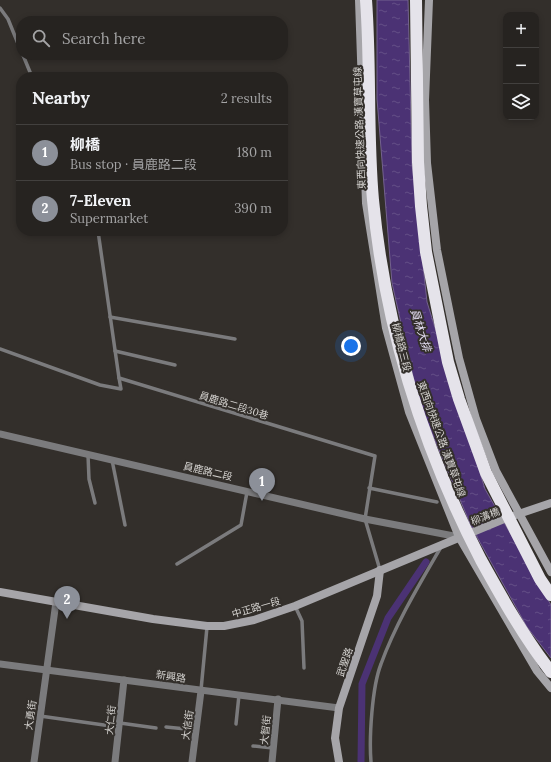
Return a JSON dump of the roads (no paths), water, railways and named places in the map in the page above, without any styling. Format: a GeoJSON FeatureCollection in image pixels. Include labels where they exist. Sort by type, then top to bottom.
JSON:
{"type":"FeatureCollection","features":[{"type":"Feature","properties":{"kind":"highway","name":"東西向快速公路 漢寶草屯線"},"geometry":{"type":"LineString","coordinates":[[366,0],[373,200],[379,248],[393,324],[404,365],[416,406],[445,485],[459,517],[500,595],[551,672]]}},
{"type":"Feature","properties":{"kind":"highway"},"geometry":{"type":"LineString","coordinates":[[416,0],[418,162],[421,206],[426,252],[448,362],[459,399],[486,473],[540,579],[551,595]]}},
{"type":"Feature","properties":{"kind":"main road","name":"柳橋路三段"},"geometry":{"type":"LineString","coordinates":[[358,0],[366,204],[386,328],[409,412],[459,537],[537,671],[551,688]]}},
{"type":"Feature","properties":{"kind":"main road"},"geometry":{"type":"LineString","coordinates":[[429,0],[425,100],[427,163],[437,250],[459,358],[476,419],[496,471],[551,572]]}},
{"type":"Feature","properties":{"kind":"main road","name":"柳溝橋"},"geometry":{"type":"LineString","coordinates":[[459,537],[504,519],[551,503]]}},
{"type":"Feature","properties":{"kind":"main road","name":"中正路一段"},"geometry":{"type":"LineString","coordinates":[[0,592],[153,619],[207,626],[224,626],[254,620],[295,606],[459,537]]}},
{"type":"Feature","properties":{"kind":"main road","name":"武聖路"},"geometry":{"type":"LineString","coordinates":[[339,762],[335,738],[339,708],[377,596],[380,570]]}},
{"type":"Feature","properties":{"kind":"street","name":"員鹿路二段"},"geometry":{"type":"LineString","coordinates":[[0,434],[88,453],[365,519],[459,537]]}},
{"type":"Feature","properties":{"kind":"street","name":"大勇街"},"geometry":{"type":"LineString","coordinates":[[34,762],[56,602]]}},
{"type":"Feature","properties":{"kind":"street","name":"新興路"},"geometry":{"type":"LineString","coordinates":[[0,664],[339,708]]}},
{"type":"Feature","properties":{"kind":"street","name":"大仁街"},"geometry":{"type":"LineString","coordinates":[[115,762],[124,680]]}},
{"type":"Feature","properties":{"kind":"street","name":"大信街"},"geometry":{"type":"LineString","coordinates":[[192,762],[201,691]]}},
{"type":"Feature","properties":{"kind":"street","name":"大智街"},"geometry":{"type":"LineString","coordinates":[[272,762],[278,699]]}},
{"type":"Feature","properties":{"kind":"lane"},"geometry":{"type":"LineString","coordinates":[[0,8],[8,19],[16,39]]}},
{"type":"Feature","properties":{"kind":"lane"},"geometry":{"type":"LineString","coordinates":[[25,60],[30,72]]}},
{"type":"Feature","properties":{"kind":"lane"},"geometry":{"type":"LineString","coordinates":[[0,349],[100,385],[121,389],[114,351],[99,236]]}},
{"type":"Feature","properties":{"kind":"lane"},"geometry":{"type":"LineString","coordinates":[[110,317],[235,339]]}},
{"type":"Feature","properties":{"kind":"lane"},"geometry":{"type":"LineString","coordinates":[[114,351],[175,365]]}},
{"type":"Feature","properties":{"kind":"lane","name":"員鹿路二段30巷"},"geometry":{"type":"LineString","coordinates":[[119,378],[376,456],[369,488],[365,519],[380,570]]}},
{"type":"Feature","properties":{"kind":"lane"},"geometry":{"type":"LineString","coordinates":[[88,453],[89,479],[95,503]]}},
{"type":"Feature","properties":{"kind":"lane"},"geometry":{"type":"LineString","coordinates":[[112,459],[125,525]]}},
{"type":"Feature","properties":{"kind":"lane"},"geometry":{"type":"LineString","coordinates":[[369,488],[438,502]]}},
{"type":"Feature","properties":{"kind":"lane"},"geometry":{"type":"LineString","coordinates":[[177,564],[241,525],[247,491]]}},
{"type":"Feature","properties":{"kind":"lane"},"geometry":{"type":"LineString","coordinates":[[371,762],[372,714],[380,666],[400,618],[442,545]]}},
{"type":"Feature","properties":{"kind":"lane"},"geometry":{"type":"LineString","coordinates":[[295,606],[302,620],[304,668]]}},
{"type":"Feature","properties":{"kind":"lane"},"geometry":{"type":"LineString","coordinates":[[201,691],[207,626]]}},
{"type":"Feature","properties":{"kind":"lane"},"geometry":{"type":"LineString","coordinates":[[236,724],[239,695]]}},
{"type":"Feature","properties":{"kind":"lane"},"geometry":{"type":"LineString","coordinates":[[40,716],[156,728]]}},
{"type":"Feature","properties":{"kind":"lane"},"geometry":{"type":"LineString","coordinates":[[166,727],[196,730]]}},
{"type":"Feature","properties":{"kind":"lane"},"geometry":{"type":"LineString","coordinates":[[253,746],[273,748]]}},
{"type":"Feature","properties":{"kind":"water","name":"員林大排"},"geometry":{"type":"Polygon","coordinates":[[[377,0],[408,0],[412,164],[427,302],[485,489],[551,605],[551,658],[527,627],[472,528],[419,403],[392,283],[377,99],[377,0]]]}},
{"type":"Feature","properties":{"kind":"waterway"},"geometry":{"type":"LineString","coordinates":[[361,762],[362,684],[388,618],[426,562]]}},
{"type":"Feature","properties":{"kind":"place","name":"柳橋"},"geometry":{"type":"Point","coordinates":[262,501]}},
{"type":"Feature","properties":{"kind":"place","name":"7-Eleven"},"geometry":{"type":"Point","coordinates":[67,619]}}]}
